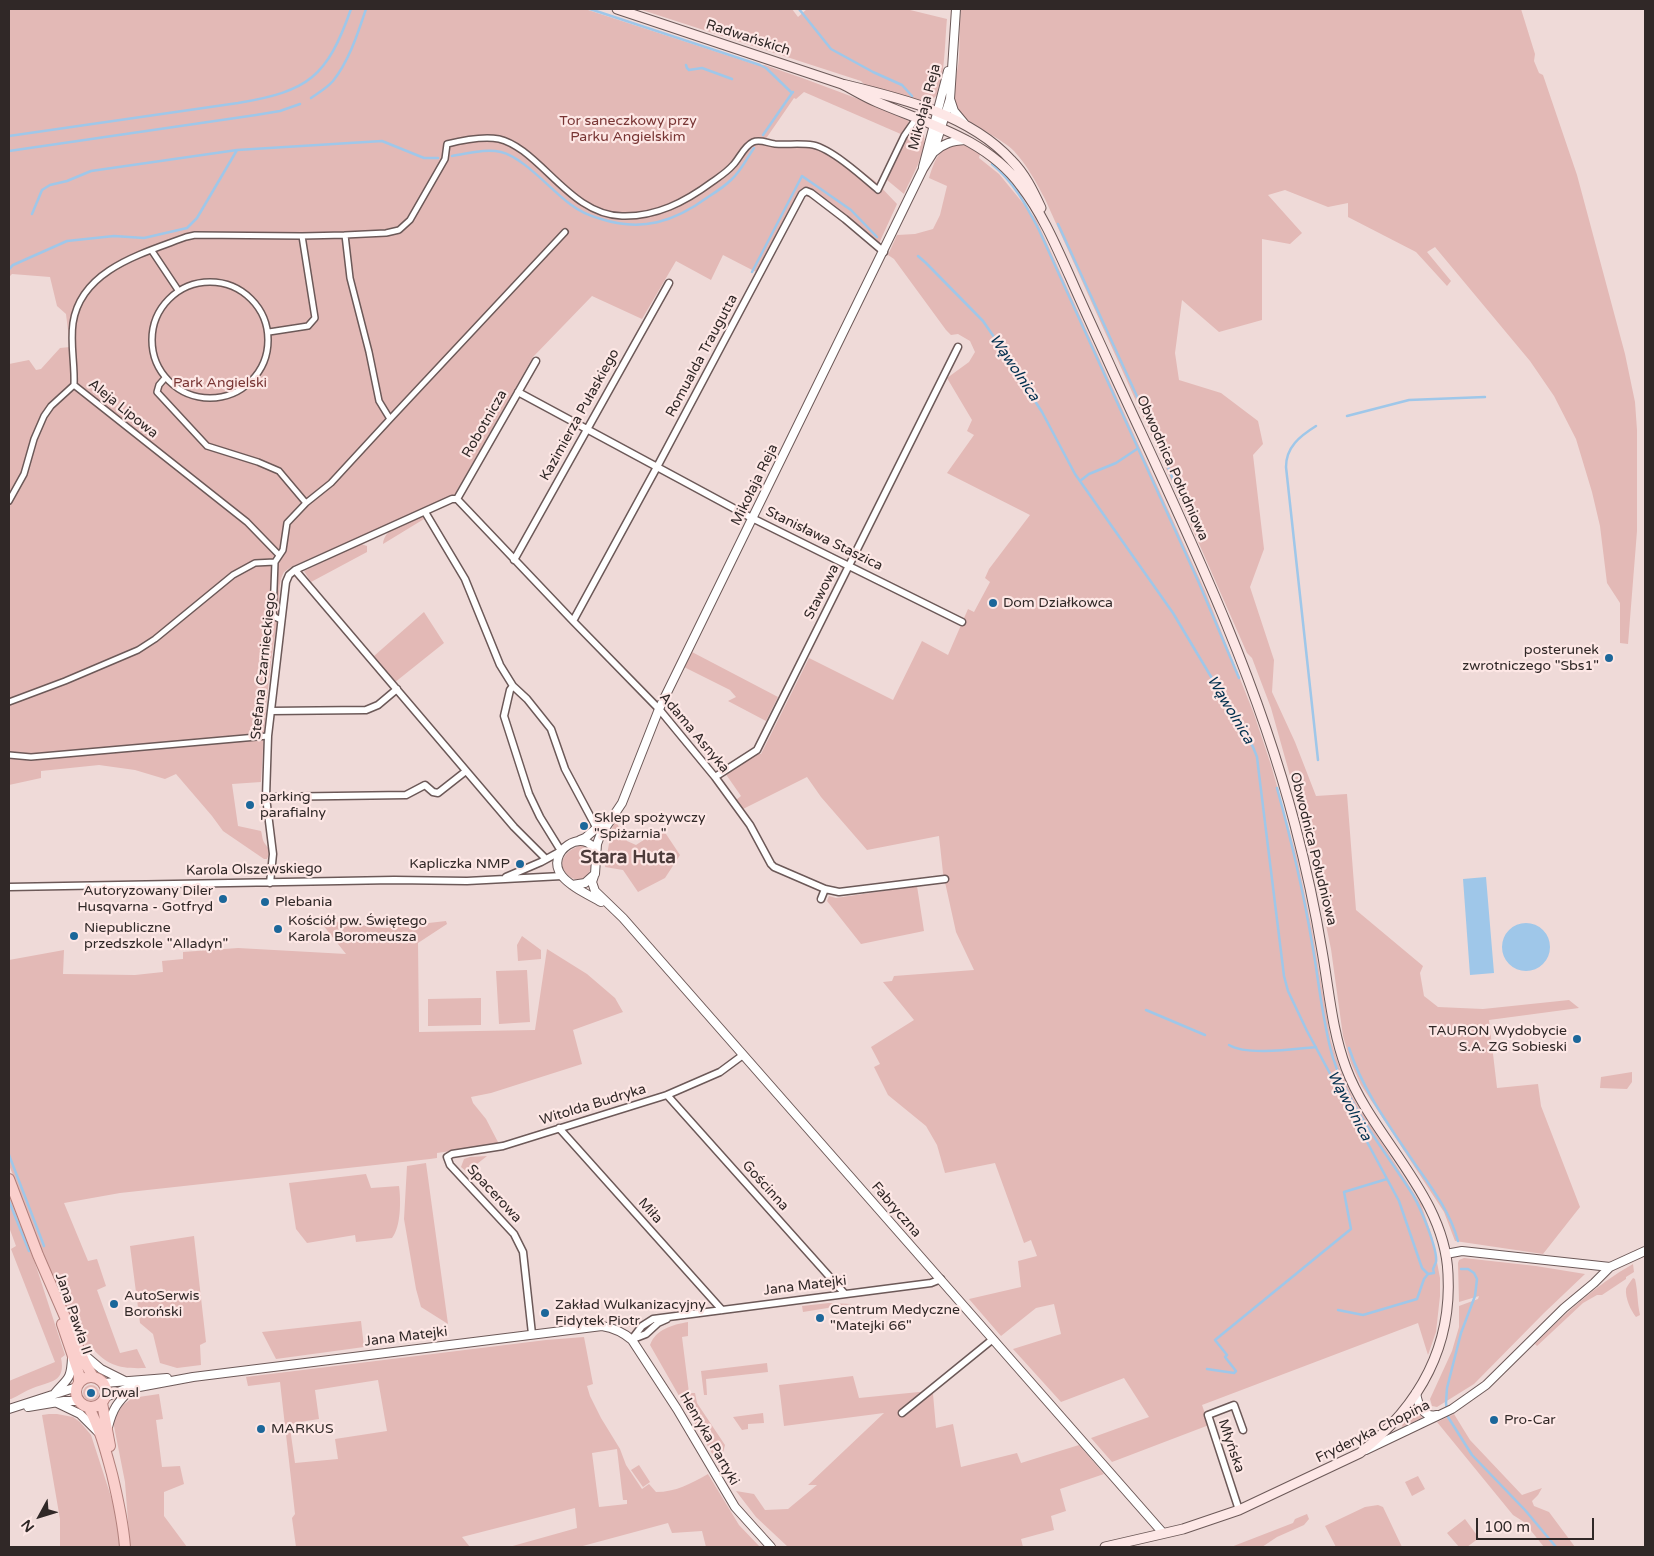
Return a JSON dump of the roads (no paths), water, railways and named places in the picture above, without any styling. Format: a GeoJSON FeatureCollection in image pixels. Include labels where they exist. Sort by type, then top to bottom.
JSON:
{"type":"FeatureCollection","features":[{"type":"Feature","properties":{"kind":"main road","name":"Radwańskich"},"geometry":{"type":"LineString","coordinates":[[618,9],[842,84],[876,92],[941,115],[971,129],[1000,149],[1019,168],[1044,213],[1053,239]]}},
{"type":"Feature","properties":{"kind":"main road","name":"Radwańskich"},"geometry":{"type":"LineString","coordinates":[[842,84],[873,100],[937,126],[983,150],[1012,174],[1023,188],[1053,239]]}},
{"type":"Feature","properties":{"kind":"main road","name":"Obwodnica Południowa"},"geometry":{"type":"LineString","coordinates":[[1053,239],[1192,546],[1238,652],[1263,718],[1301,845],[1314,904],[1334,1027],[1347,1072],[1364,1104],[1421,1192],[1436,1224],[1446,1254],[1448,1293],[1443,1334],[1431,1368],[1416,1394],[1390,1427],[1360,1453]]}},
{"type":"Feature","properties":{"kind":"main road","name":"Jana Pawła II"},"geometry":{"type":"LineString","coordinates":[[9,1180],[77,1354],[93,1377]]}},
{"type":"Feature","properties":{"kind":"main road","name":"Jana Pawła II"},"geometry":{"type":"LineString","coordinates":[[38,1255],[74,1336],[79,1374],[78,1385]]}},
{"type":"Feature","properties":{"kind":"main road"},"geometry":{"type":"LineString","coordinates":[[120,1506],[103,1432],[104,1400],[107,1390],[104,1383],[93,1377],[85,1378],[78,1385],[76,1394],[78,1401],[89,1408],[103,1432],[116,1476],[120,1506],[125,1547]]}},
{"type":"Feature","properties":{"kind":"main road"},"geometry":{"type":"LineString","coordinates":[[89,1408],[96,1407],[104,1400]]}},
{"type":"Feature","properties":{"kind":"main road","name":"Fryderyka Chopina"},"geometry":{"type":"LineString","coordinates":[[1105,1547],[1182,1529],[1239,1510],[1360,1453]]}},
{"type":"Feature","properties":{"kind":"street","name":"Mikołaja Reja"},"geometry":{"type":"LineString","coordinates":[[941,115],[950,99],[956,9]]}},
{"type":"Feature","properties":{"kind":"street","name":"Mikołaja Reja"},"geometry":{"type":"LineString","coordinates":[[923,169],[941,115],[953,52]]}},
{"type":"Feature","properties":{"kind":"street"},"geometry":{"type":"LineString","coordinates":[[950,99],[957,115],[971,129]]}},
{"type":"Feature","properties":{"kind":"street"},"geometry":{"type":"LineString","coordinates":[[390,419],[379,401],[369,352],[350,278],[345,235],[386,233],[400,230],[410,220],[445,159],[446,144],[466,140],[500,139],[514,145],[532,158],[589,207],[608,215],[620,216],[650,214],[666,209],[696,194],[721,176],[733,165],[748,145],[753,142],[815,146],[854,170],[878,190],[912,123]]}},
{"type":"Feature","properties":{"kind":"street","name":"Mikołaja Reja"},"geometry":{"type":"LineString","coordinates":[[600,836],[622,803],[659,709],[923,169],[933,153],[937,126]]}},
{"type":"Feature","properties":{"kind":"street"},"geometry":{"type":"LineString","coordinates":[[933,153],[942,144],[965,140]]}},
{"type":"Feature","properties":{"kind":"street","name":"Romualda Traugutta"},"geometry":{"type":"LineString","coordinates":[[572,621],[657,467],[802,194],[806,191],[811,194],[845,219],[884,252]]}},
{"type":"Feature","properties":{"kind":"street"},"geometry":{"type":"LineString","coordinates":[[281,620],[275,618],[273,614],[275,562],[285,546],[287,523],[306,503],[330,483],[565,232]]}},
{"type":"Feature","properties":{"kind":"street","name":"Aleja Lipowa"},"geometry":{"type":"LineString","coordinates":[[279,555],[247,522],[74,385],[72,325],[77,308],[90,288],[116,266],[186,237],[345,235]]}},
{"type":"Feature","properties":{"kind":"street"},"geometry":{"type":"LineString","coordinates":[[269,332],[308,326],[314,318],[302,236]]}},
{"type":"Feature","properties":{"kind":"street"},"geometry":{"type":"LineString","coordinates":[[152,250],[178,290]]}},
{"type":"Feature","properties":{"kind":"street"},"geometry":{"type":"LineString","coordinates":[[214,281],[242,290],[262,312],[269,332],[267,352],[260,372],[254,380],[238,392],[220,398],[201,398],[183,391],[166,378],[155,359],[152,336],[159,312],[178,290],[204,282],[214,281]]}},
{"type":"Feature","properties":{"kind":"street","name":"Kazimierza Pułaskiego"},"geometry":{"type":"LineString","coordinates":[[514,560],[669,283]]}},
{"type":"Feature","properties":{"kind":"street","name":"Stawowa"},"geometry":{"type":"LineString","coordinates":[[715,777],[757,750],[958,347]]}},
{"type":"Feature","properties":{"kind":"street","name":"Robotnicza"},"geometry":{"type":"LineString","coordinates":[[457,499],[536,361]]}},
{"type":"Feature","properties":{"kind":"street"},"geometry":{"type":"LineString","coordinates":[[166,378],[159,385],[157,392],[207,446],[258,462],[279,472],[306,503]]}},
{"type":"Feature","properties":{"kind":"street"},"geometry":{"type":"LineString","coordinates":[[9,501],[24,474],[34,439],[44,416],[51,406],[74,385]]}},
{"type":"Feature","properties":{"kind":"street","name":"Stanisława Staszica"},"geometry":{"type":"LineString","coordinates":[[518,392],[753,518],[962,622]]}},
{"type":"Feature","properties":{"kind":"street"},"geometry":{"type":"LineString","coordinates":[[457,499],[452,499],[295,570],[514,827],[546,859]]}},
{"type":"Feature","properties":{"kind":"street","name":"Adama Asnyka"},"geometry":{"type":"LineString","coordinates":[[457,499],[572,621],[659,709],[715,777],[750,825],[771,864],[782,871],[825,889],[839,892],[945,879]]}},
{"type":"Feature","properties":{"kind":"street"},"geometry":{"type":"LineString","coordinates":[[425,512],[465,579],[500,665],[513,686],[527,699],[551,729],[565,769],[596,827],[600,836],[597,844],[596,874],[586,884],[572,885],[562,876],[557,866],[558,856],[561,851],[576,841],[586,838],[596,827],[614,815]]}},
{"type":"Feature","properties":{"kind":"street"},"geometry":{"type":"LineString","coordinates":[[9,702],[65,682],[138,650],[155,639],[224,581],[245,567],[254,563],[275,562]]}},
{"type":"Feature","properties":{"kind":"street","name":"Stefana Czarnieckiego"},"geometry":{"type":"LineString","coordinates":[[270,882],[272,854],[266,797],[268,736],[286,582],[289,574],[295,570]]}},
{"type":"Feature","properties":{"kind":"street"},"geometry":{"type":"LineString","coordinates":[[513,686],[510,690],[504,716],[529,794],[540,817],[561,851]]}},
{"type":"Feature","properties":{"kind":"street"},"geometry":{"type":"LineString","coordinates":[[271,711],[366,710],[378,705],[397,689]]}},
{"type":"Feature","properties":{"kind":"street"},"geometry":{"type":"LineString","coordinates":[[9,755],[31,757],[268,736]]}},
{"type":"Feature","properties":{"kind":"street"},"geometry":{"type":"LineString","coordinates":[[266,797],[406,795],[425,786],[438,793],[466,771]]}},
{"type":"Feature","properties":{"kind":"street"},"geometry":{"type":"LineString","coordinates":[[576,841],[590,843],[597,855]]}},
{"type":"Feature","properties":{"kind":"street","name":"Karola Olszewskiego"},"geometry":{"type":"LineString","coordinates":[[500,879],[561,851]]}},
{"type":"Feature","properties":{"kind":"street","name":"Fabryczna"},"geometry":{"type":"LineString","coordinates":[[596,874],[592,882],[593,888],[623,918],[1163,1533]]}},
{"type":"Feature","properties":{"kind":"street","name":"Karola Olszewskiego"},"geometry":{"type":"LineString","coordinates":[[9,887],[394,880],[467,881],[562,876]]}},
{"type":"Feature","properties":{"kind":"street","name":"Fabryczna"},"geometry":{"type":"LineString","coordinates":[[572,885],[609,906]]}},
{"type":"Feature","properties":{"kind":"street"},"geometry":{"type":"LineString","coordinates":[[821,899],[825,889]]}},
{"type":"Feature","properties":{"kind":"street","name":"Witolda Budryka"},"geometry":{"type":"LineString","coordinates":[[448,1161],[447,1157],[449,1155],[502,1146],[667,1095],[713,1076],[743,1055]]}},
{"type":"Feature","properties":{"kind":"street","name":"Gościnna"},"geometry":{"type":"LineString","coordinates":[[667,1095],[845,1294]]}},
{"type":"Feature","properties":{"kind":"street","name":"Miła"},"geometry":{"type":"LineString","coordinates":[[559,1128],[722,1310]]}},
{"type":"Feature","properties":{"kind":"street","name":"Spacerowa"},"geometry":{"type":"LineString","coordinates":[[448,1161],[520,1242],[523,1252],[532,1334]]}},
{"type":"Feature","properties":{"kind":"street"},"geometry":{"type":"LineString","coordinates":[[1446,1254],[1462,1251],[1610,1267],[1645,1251]]}},
{"type":"Feature","properties":{"kind":"street","name":"Fryderyka Chopina"},"geometry":{"type":"LineString","coordinates":[[1360,1453],[1452,1409],[1486,1385],[1564,1308],[1610,1267]]}},
{"type":"Feature","properties":{"kind":"street","name":"Jana Matejki"},"geometry":{"type":"LineString","coordinates":[[104,1383],[129,1385],[602,1326],[622,1332],[632,1339],[646,1334],[671,1316],[931,1283],[941,1279]]}},
{"type":"Feature","properties":{"kind":"street","name":"Henryka Partyki"},"geometry":{"type":"LineString","coordinates":[[632,1339],[677,1409],[735,1507],[771,1547]]}},
{"type":"Feature","properties":{"kind":"street"},"geometry":{"type":"LineString","coordinates":[[902,1413],[994,1339]]}},
{"type":"Feature","properties":{"kind":"street"},"geometry":{"type":"LineString","coordinates":[[77,1354],[129,1385],[113,1408],[103,1432],[80,1414],[54,1398],[69,1379],[77,1354]]}},
{"type":"Feature","properties":{"kind":"street"},"geometry":{"type":"LineString","coordinates":[[9,1410],[54,1398],[78,1385]]}},
{"type":"Feature","properties":{"kind":"street","name":"Jana Matejki"},"geometry":{"type":"LineString","coordinates":[[104,1400],[129,1385]]}},
{"type":"Feature","properties":{"kind":"street"},"geometry":{"type":"LineString","coordinates":[[1416,1394],[1419,1406],[1426,1414],[1432,1416],[1442,1414]]}},
{"type":"Feature","properties":{"kind":"street"},"geometry":{"type":"LineString","coordinates":[[54,1398],[78,1401]]}},
{"type":"Feature","properties":{"kind":"street","name":"Młyńska"},"geometry":{"type":"LineString","coordinates":[[1239,1510],[1208,1415],[1234,1405],[1243,1430]]}},
{"type":"Feature","properties":{"kind":"water"},"geometry":{"type":"Polygon","coordinates":[[[1486,877],[1494,973],[1470,975],[1463,879],[1486,877]]]}},
{"type":"Feature","properties":{"kind":"water"},"geometry":{"type":"Polygon","coordinates":[[[1521,923],[1531,923],[1543,930],[1550,942],[1550,952],[1543,964],[1531,971],[1521,971],[1513,967],[1506,960],[1502,952],[1502,942],[1506,934],[1513,927],[1521,923]]]}},
{"type":"Feature","properties":{"kind":"waterway"},"geometry":{"type":"LineString","coordinates":[[9,136],[238,103],[282,93],[299,86],[312,77],[323,65],[333,51],[351,9]]}},
{"type":"Feature","properties":{"kind":"waterway"},"geometry":{"type":"LineString","coordinates":[[311,98],[328,86],[344,65],[366,9]]}},
{"type":"Feature","properties":{"kind":"waterway"},"geometry":{"type":"LineString","coordinates":[[590,9],[760,65],[793,92]]}},
{"type":"Feature","properties":{"kind":"waterway"},"geometry":{"type":"LineString","coordinates":[[799,9],[831,49],[873,72],[902,85],[912,96]]}},
{"type":"Feature","properties":{"kind":"waterway"},"geometry":{"type":"LineString","coordinates":[[686,65],[689,70],[702,68],[732,79]]}},
{"type":"Feature","properties":{"kind":"waterway"},"geometry":{"type":"LineString","coordinates":[[763,135],[792,93]]}},
{"type":"Feature","properties":{"kind":"waterway"},"geometry":{"type":"LineString","coordinates":[[9,151],[256,115],[280,111],[300,104]]}},
{"type":"Feature","properties":{"kind":"waterway"},"geometry":{"type":"LineString","coordinates":[[32,214],[42,190],[50,185],[67,181],[91,171],[237,150],[382,141],[424,158],[438,158]]}},
{"type":"Feature","properties":{"kind":"waterway"},"geometry":{"type":"LineString","coordinates":[[452,156],[482,151],[495,151],[510,155],[577,209],[597,218],[630,225],[657,222],[683,213],[695,206],[735,176],[754,148]]}},
{"type":"Feature","properties":{"kind":"waterway"},"geometry":{"type":"LineString","coordinates":[[9,269],[13,265],[67,241],[114,236],[144,238],[187,228],[197,218],[237,150]]}},
{"type":"Feature","properties":{"kind":"waterway"},"geometry":{"type":"LineString","coordinates":[[992,164],[1013,186],[1039,230],[1199,583],[1239,678]]}},
{"type":"Feature","properties":{"kind":"waterway"},"geometry":{"type":"LineString","coordinates":[[752,272],[802,176],[851,210],[877,237]]}},
{"type":"Feature","properties":{"kind":"waterway"},"geometry":{"type":"LineString","coordinates":[[1058,224],[1157,440],[1181,499]]}},
{"type":"Feature","properties":{"kind":"waterway","name":"Wąwolnica"},"geometry":{"type":"LineString","coordinates":[[918,256],[983,321],[994,337],[1042,412],[1075,474],[1173,613],[1253,747],[1257,757],[1284,976],[1288,991],[1307,1031],[1399,1201],[1422,1268],[1428,1274],[1434,1273],[1436,1256],[1420,1209],[1348,1094],[1333,1058],[1323,1015],[1305,904],[1277,788]]}},
{"type":"Feature","properties":{"kind":"waterway"},"geometry":{"type":"LineString","coordinates":[[1347,416],[1409,400],[1485,397]]}},
{"type":"Feature","properties":{"kind":"waterway"},"geometry":{"type":"LineString","coordinates":[[1316,426],[1291,448],[1286,467],[1318,760]]}},
{"type":"Feature","properties":{"kind":"waterway"},"geometry":{"type":"LineString","coordinates":[[1080,481],[1089,474],[1116,463],[1137,449]]}},
{"type":"Feature","properties":{"kind":"waterway"},"geometry":{"type":"LineString","coordinates":[[1146,1010],[1205,1035]]}},
{"type":"Feature","properties":{"kind":"waterway"},"geometry":{"type":"LineString","coordinates":[[1229,1045],[1259,1051],[1316,1047]]}},
{"type":"Feature","properties":{"kind":"waterway"},"geometry":{"type":"LineString","coordinates":[[1349,1048],[1369,1094],[1440,1201],[1455,1230],[1458,1241]]}},
{"type":"Feature","properties":{"kind":"waterway"},"geometry":{"type":"LineString","coordinates":[[9,1155],[44,1246]]}},
{"type":"Feature","properties":{"kind":"waterway"},"geometry":{"type":"LineString","coordinates":[[1207,1369],[1234,1373],[1236,1371],[1225,1357],[1227,1355],[1215,1340],[1351,1229],[1344,1192],[1387,1179]]}},
{"type":"Feature","properties":{"kind":"waterway"},"geometry":{"type":"LineString","coordinates":[[9,1201],[29,1251]]}},
{"type":"Feature","properties":{"kind":"waterway","name":"Wąwolnica"},"geometry":{"type":"LineString","coordinates":[[1461,1269],[1468,1269],[1474,1273],[1477,1279],[1475,1296],[1461,1333],[1447,1388],[1446,1403],[1448,1417],[1472,1455],[1525,1510],[1556,1547]]}},
{"type":"Feature","properties":{"kind":"waterway"},"geometry":{"type":"LineString","coordinates":[[1338,1310],[1363,1315],[1417,1299],[1424,1279],[1428,1274]]}},
{"type":"Feature","properties":{"kind":"place","name":"Dom Działkowca"},"geometry":{"type":"Point","coordinates":[993,603]}},
{"type":"Feature","properties":{"kind":"place","name":"posterunek zwrotniczego \"Sbs1\""},"geometry":{"type":"Point","coordinates":[1609,658]}},
{"type":"Feature","properties":{"kind":"place","name":"parking parafialny"},"geometry":{"type":"Point","coordinates":[250,805]}},
{"type":"Feature","properties":{"kind":"place","name":"Sklep spożywczy \"Spiżarnia\""},"geometry":{"type":"Point","coordinates":[584,826]}},
{"type":"Feature","properties":{"kind":"place","name":"Kapliczka NMP"},"geometry":{"type":"Point","coordinates":[520,864]}},
{"type":"Feature","properties":{"kind":"place","name":"Autoryzowany Diler Husqvarna - Gotfryd"},"geometry":{"type":"Point","coordinates":[223,899]}},
{"type":"Feature","properties":{"kind":"place","name":"Plebania"},"geometry":{"type":"Point","coordinates":[265,902]}},
{"type":"Feature","properties":{"kind":"place","name":"Kościół pw. Świętego Karola Boromeusza"},"geometry":{"type":"Point","coordinates":[278,929]}},
{"type":"Feature","properties":{"kind":"place","name":"Niepubliczne przedszkole \"Alladyn\""},"geometry":{"type":"Point","coordinates":[74,936]}},
{"type":"Feature","properties":{"kind":"place","name":"TAURON Wydobycie S.A. ZG Sobieski"},"geometry":{"type":"Point","coordinates":[1577,1039]}},
{"type":"Feature","properties":{"kind":"place","name":"AutoSerwis Boroński"},"geometry":{"type":"Point","coordinates":[114,1304]}},
{"type":"Feature","properties":{"kind":"place","name":"Zakład Wulkanizacyjny Fidytek Piotr"},"geometry":{"type":"Point","coordinates":[545,1313]}},
{"type":"Feature","properties":{"kind":"place","name":"Centrum Medyczne \"Matejki 66\""},"geometry":{"type":"Point","coordinates":[820,1318]}},
{"type":"Feature","properties":{"kind":"place","name":"Drwal"},"geometry":{"type":"Point","coordinates":[91,1393]}},
{"type":"Feature","properties":{"kind":"place","name":"Pro-Car"},"geometry":{"type":"Point","coordinates":[1494,1420]}},
{"type":"Feature","properties":{"kind":"place","name":"MARKUS"},"geometry":{"type":"Point","coordinates":[261,1429]}},
{"type":"Feature","properties":{"kind":"district","name":"Stara Huta"},"geometry":{"type":"Point","coordinates":[628,858]}},
{"type":"Feature","properties":{"kind":"park label","name":"Tor saneczkowy przy Parku Angielskim"},"geometry":{"type":"Point","coordinates":[628,130]}},
{"type":"Feature","properties":{"kind":"park label","name":"Park Angielski"},"geometry":{"type":"Point","coordinates":[220,383]}}]}
